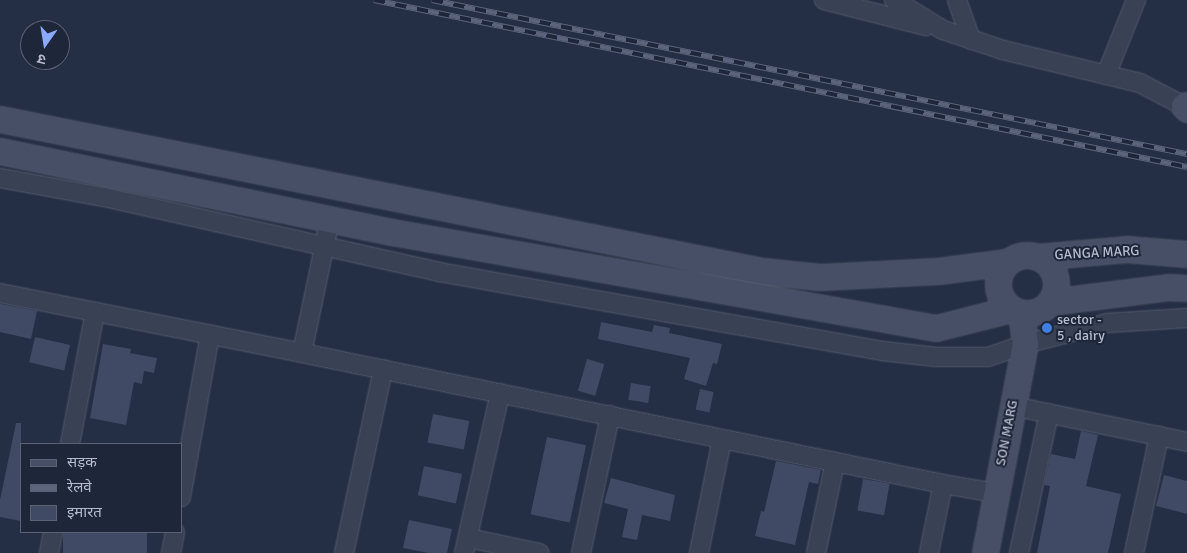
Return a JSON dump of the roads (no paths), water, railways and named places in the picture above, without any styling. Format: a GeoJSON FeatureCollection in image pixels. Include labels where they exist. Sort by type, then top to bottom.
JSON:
{"type":"FeatureCollection","features":[{"type":"Feature","properties":{"kind":"street"},"geometry":{"type":"LineString","coordinates":[[824,0],[943,30],[1003,50],[1140,83],[1186,107]]}},
{"type":"Feature","properties":{"kind":"street"},"geometry":{"type":"LineString","coordinates":[[894,0],[943,30]]}},
{"type":"Feature","properties":{"kind":"street"},"geometry":{"type":"LineString","coordinates":[[957,0],[971,40]]}},
{"type":"Feature","properties":{"kind":"street"},"geometry":{"type":"LineString","coordinates":[[1106,75],[1136,0]]}},
{"type":"Feature","properties":{"kind":"street"},"geometry":{"type":"LineString","coordinates":[[0,120],[762,272],[820,277],[938,271],[1007,262],[1016,257],[1027,255],[1037,257],[1050,267],[1056,282],[1055,292],[1050,302],[1042,309],[1032,313],[1016,311],[936,328],[330,219],[0,151]]}},
{"type":"Feature","properties":{"kind":"street"},"geometry":{"type":"LineString","coordinates":[[0,178],[104,197],[439,272],[882,351],[937,357],[988,357],[1025,344],[1107,323],[1187,318]]}},
{"type":"Feature","properties":{"kind":"street"},"geometry":{"type":"LineString","coordinates":[[302,353],[330,219]]}},
{"type":"Feature","properties":{"kind":"street","name":"GANGA MARG"},"geometry":{"type":"LineString","coordinates":[[1037,257],[1126,249],[1187,254]]}},
{"type":"Feature","properties":{"kind":"street"},"geometry":{"type":"LineString","coordinates":[[1007,262],[1000,271],[997,281],[998,292],[1003,302],[1016,311]]}},
{"type":"Feature","properties":{"kind":"street"},"geometry":{"type":"LineString","coordinates":[[1050,302],[1168,287],[1187,288]]}},
{"type":"Feature","properties":{"kind":"street"},"geometry":{"type":"LineString","coordinates":[[0,293],[610,415],[943,484],[996,493]]}},
{"type":"Feature","properties":{"kind":"street","name":"SON MARG"},"geometry":{"type":"LineString","coordinates":[[985,553],[1025,344],[1016,311]]}},
{"type":"Feature","properties":{"kind":"street"},"geometry":{"type":"LineString","coordinates":[[70,443],[95,312]]}},
{"type":"Feature","properties":{"kind":"street"},"geometry":{"type":"LineString","coordinates":[[182,491],[210,335]]}},
{"type":"Feature","properties":{"kind":"street"},"geometry":{"type":"LineString","coordinates":[[344,553],[383,370]]}},
{"type":"Feature","properties":{"kind":"street"},"geometry":{"type":"LineString","coordinates":[[500,393],[466,545],[539,553]]}},
{"type":"Feature","properties":{"kind":"street"},"geometry":{"type":"LineString","coordinates":[[1012,406],[1187,442]]}},
{"type":"Feature","properties":{"kind":"street"},"geometry":{"type":"LineString","coordinates":[[1019,553],[1049,413]]}},
{"type":"Feature","properties":{"kind":"street"},"geometry":{"type":"LineString","coordinates":[[581,553],[610,415]]}},
{"type":"Feature","properties":{"kind":"street"},"geometry":{"type":"LineString","coordinates":[[1134,553],[1159,436]]}},
{"type":"Feature","properties":{"kind":"street"},"geometry":{"type":"LineString","coordinates":[[699,553],[722,439]]}},
{"type":"Feature","properties":{"kind":"street"},"geometry":{"type":"LineString","coordinates":[[816,553],[835,462]]}},
{"type":"Feature","properties":{"kind":"street"},"geometry":{"type":"LineString","coordinates":[[929,553],[943,484]]}},
{"type":"Feature","properties":{"kind":"street"},"geometry":{"type":"LineString","coordinates":[[49,553],[53,533]]}},
{"type":"Feature","properties":{"kind":"street"},"geometry":{"type":"LineString","coordinates":[[171,553],[175,533]]}},
{"type":"Feature","properties":{"kind":"railway"},"geometry":{"type":"LineString","coordinates":[[374,0],[1187,167]]}},
{"type":"Feature","properties":{"kind":"railway"},"geometry":{"type":"LineString","coordinates":[[432,0],[1187,154]]}},
{"type":"Feature","properties":{"kind":"place","name":"sector - 5 , dairy"},"geometry":{"type":"Point","coordinates":[1047,328]}}]}
